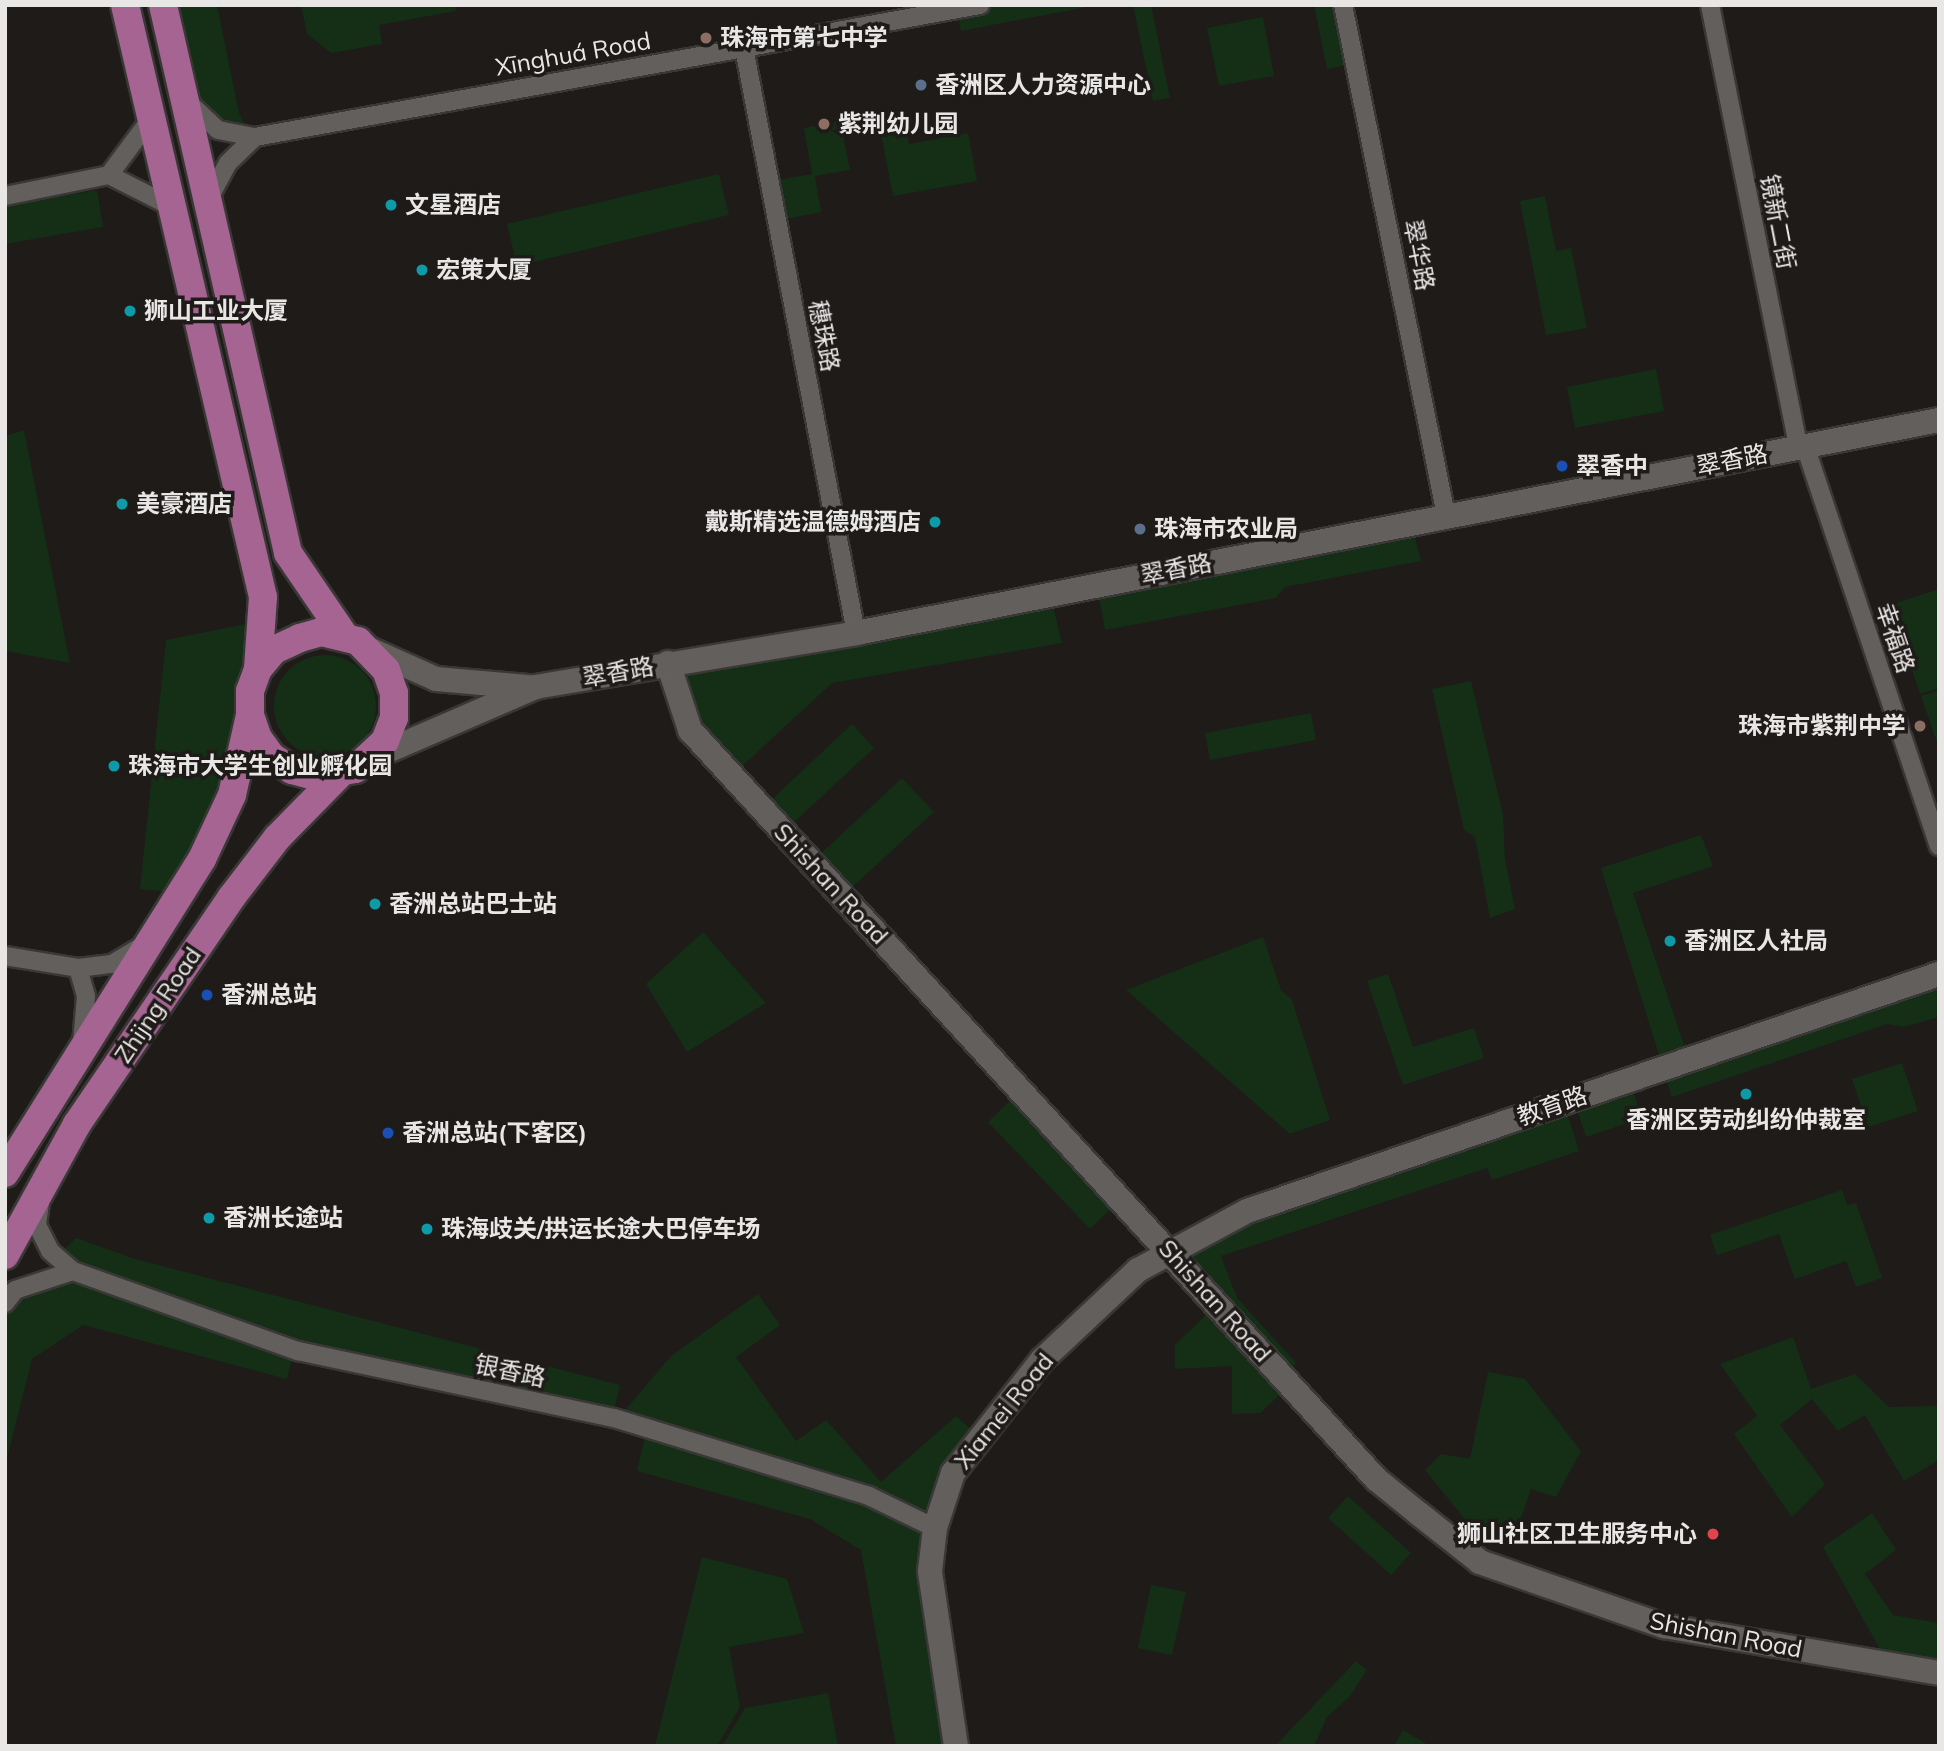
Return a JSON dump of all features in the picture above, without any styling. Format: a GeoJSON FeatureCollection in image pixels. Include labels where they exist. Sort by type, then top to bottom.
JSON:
{"type":"FeatureCollection","features":[{"type":"Feature","properties":{"kind":"main road"},"geometry":{"type":"LineString","coordinates":[[125,5],[263,597],[258,669],[250,691],[250,715],[258,738],[272,757],[292,770],[315,776],[339,775],[369,760],[385,741],[394,718],[394,693],[386,670],[371,650],[344,635],[321,632],[274,650],[258,669]]}},
{"type":"Feature","properties":{"kind":"main road"},"geometry":{"type":"LineString","coordinates":[[163,5],[288,553],[344,635]]}},
{"type":"Feature","properties":{"kind":"main road","name":"Zhijng Road"},"geometry":{"type":"LineString","coordinates":[[5,1173],[202,859],[232,795],[250,715]]}},
{"type":"Feature","properties":{"kind":"main road","name":"Zhijng Road"},"geometry":{"type":"LineString","coordinates":[[5,1255],[44,1178],[231,898],[277,838],[339,775]]}},
{"type":"Feature","properties":{"kind":"street","name":"Xīnghuá Road"},"geometry":{"type":"LineString","coordinates":[[255,137],[980,5]]}},
{"type":"Feature","properties":{"kind":"street","name":"翠华路"},"geometry":{"type":"LineString","coordinates":[[1343,5],[1446,515]]}},
{"type":"Feature","properties":{"kind":"street","name":"镜新二街"},"geometry":{"type":"LineString","coordinates":[[1710,5],[1801,447]]}},
{"type":"Feature","properties":{"kind":"street","name":"穗珠路"},"geometry":{"type":"LineString","coordinates":[[744,48],[856,633]]}},
{"type":"Feature","properties":{"kind":"street"},"geometry":{"type":"LineString","coordinates":[[184,98],[218,130],[255,137]]}},
{"type":"Feature","properties":{"kind":"street"},"geometry":{"type":"LineString","coordinates":[[109,175],[150,120]]}},
{"type":"Feature","properties":{"kind":"street"},"geometry":{"type":"LineString","coordinates":[[207,202],[228,163],[255,137]]}},
{"type":"Feature","properties":{"kind":"street"},"geometry":{"type":"LineString","coordinates":[[5,196],[109,175],[170,206]]}},
{"type":"Feature","properties":{"kind":"street","name":"翠香路"},"geometry":{"type":"LineString","coordinates":[[535,687],[856,633],[1939,420]]}},
{"type":"Feature","properties":{"kind":"street","name":"幸福路"},"geometry":{"type":"LineString","coordinates":[[1801,447],[1939,846]]}},
{"type":"Feature","properties":{"kind":"street"},"geometry":{"type":"LineString","coordinates":[[371,650],[436,679],[535,687]]}},
{"type":"Feature","properties":{"kind":"street","name":"Shishan Road"},"geometry":{"type":"LineString","coordinates":[[668,663],[690,730],[1376,1479],[1480,1562],[1664,1626],[1939,1673]]}},
{"type":"Feature","properties":{"kind":"street"},"geometry":{"type":"LineString","coordinates":[[369,760],[535,687]]}},
{"type":"Feature","properties":{"kind":"street"},"geometry":{"type":"LineString","coordinates":[[5,956],[78,968],[112,964],[151,940]]}},
{"type":"Feature","properties":{"kind":"street"},"geometry":{"type":"LineString","coordinates":[[78,968],[86,996],[81,1051]]}},
{"type":"Feature","properties":{"kind":"street","name":"教育路"},"geometry":{"type":"LineString","coordinates":[[1170,1251],[1247,1210],[1939,974]]}},
{"type":"Feature","properties":{"kind":"street"},"geometry":{"type":"LineString","coordinates":[[44,1178],[37,1225],[50,1251],[73,1271]]}},
{"type":"Feature","properties":{"kind":"street","name":"Xiamei Road"},"geometry":{"type":"LineString","coordinates":[[956,1746],[930,1571],[935,1528],[953,1473],[1042,1360],[1138,1270],[1170,1251]]}},
{"type":"Feature","properties":{"kind":"street"},"geometry":{"type":"LineString","coordinates":[[5,1303],[15,1290],[73,1271]]}},
{"type":"Feature","properties":{"kind":"street","name":"银香路"},"geometry":{"type":"LineString","coordinates":[[73,1271],[298,1351],[614,1418],[869,1496],[935,1528]]}},
{"type":"Feature","properties":{"kind":"green space"},"geometry":{"type":"Polygon","coordinates":[[[168,5],[217,5],[239,113],[248,131],[221,125],[188,94],[168,5]]]}},
{"type":"Feature","properties":{"kind":"green space"},"geometry":{"type":"Polygon","coordinates":[[[301,5],[455,5],[456,11],[379,25],[382,44],[331,53],[307,34],[301,5]]]}},
{"type":"Feature","properties":{"kind":"green space"},"geometry":{"type":"Polygon","coordinates":[[[956,5],[1097,5],[961,31],[956,5]]]}},
{"type":"Feature","properties":{"kind":"green space"},"geometry":{"type":"Polygon","coordinates":[[[1133,5],[1151,5],[1170,98],[1153,101],[1133,5]]]}},
{"type":"Feature","properties":{"kind":"green space"},"geometry":{"type":"Polygon","coordinates":[[[1314,5],[1337,5],[1348,65],[1327,69],[1314,5]]]}},
{"type":"Feature","properties":{"kind":"green space"},"geometry":{"type":"Polygon","coordinates":[[[1263,17],[1274,76],[1219,86],[1207,28],[1263,17]]]}},
{"type":"Feature","properties":{"kind":"green space"},"geometry":{"type":"Polygon","coordinates":[[[904,118],[909,144],[968,133],[977,181],[893,196],[879,123],[904,118]]]}},
{"type":"Feature","properties":{"kind":"green space"},"geometry":{"type":"Polygon","coordinates":[[[840,121],[850,170],[815,176],[821,212],[781,220],[773,181],[812,174],[804,128],[840,121]]]}},
{"type":"Feature","properties":{"kind":"green space"},"geometry":{"type":"Polygon","coordinates":[[[719,174],[729,215],[517,266],[507,224],[719,174]]]}},
{"type":"Feature","properties":{"kind":"green space"},"geometry":{"type":"Polygon","coordinates":[[[97,190],[103,227],[5,244],[5,206],[97,190]]]}},
{"type":"Feature","properties":{"kind":"green space"},"geometry":{"type":"Polygon","coordinates":[[[1545,196],[1556,251],[1571,248],[1587,328],[1546,335],[1520,201],[1545,196]]]}},
{"type":"Feature","properties":{"kind":"green space"},"geometry":{"type":"Polygon","coordinates":[[[1656,369],[1664,411],[1575,428],[1567,387],[1656,369]]]}},
{"type":"Feature","properties":{"kind":"green space"},"geometry":{"type":"Polygon","coordinates":[[[24,430],[70,663],[5,651],[5,436],[24,430]]]}},
{"type":"Feature","properties":{"kind":"green space"},"geometry":{"type":"Polygon","coordinates":[[[1413,529],[1421,561],[1285,587],[1276,598],[1105,630],[1098,590],[1413,529]]]}},
{"type":"Feature","properties":{"kind":"green space"},"geometry":{"type":"Polygon","coordinates":[[[1939,589],[1939,688],[1920,694],[1890,605],[1939,589]]]}},
{"type":"Feature","properties":{"kind":"green space"},"geometry":{"type":"Polygon","coordinates":[[[1051,598],[1062,643],[832,683],[737,771],[698,727],[677,668],[1051,598]]]}},
{"type":"Feature","properties":{"kind":"green space"},"geometry":{"type":"Polygon","coordinates":[[[251,623],[219,792],[168,892],[140,889],[166,640],[251,623]]]}},
{"type":"Feature","properties":{"kind":"green space"},"geometry":{"type":"Polygon","coordinates":[[[325,655],[344,659],[361,670],[372,687],[376,706],[372,725],[361,742],[344,753],[325,757],[306,753],[289,742],[278,725],[274,706],[278,687],[289,670],[306,659],[325,655]]]}},
{"type":"Feature","properties":{"kind":"green space"},"geometry":{"type":"Polygon","coordinates":[[[1471,681],[1503,815],[1505,859],[1515,909],[1490,918],[1475,837],[1464,830],[1432,689],[1471,681]]]}},
{"type":"Feature","properties":{"kind":"green space"},"geometry":{"type":"Polygon","coordinates":[[[1939,690],[1939,748],[1921,696],[1939,690]]]}},
{"type":"Feature","properties":{"kind":"green space"},"geometry":{"type":"Polygon","coordinates":[[[1311,713],[1316,740],[1210,760],[1205,733],[1311,713]]]}},
{"type":"Feature","properties":{"kind":"green space"},"geometry":{"type":"Polygon","coordinates":[[[852,724],[874,748],[790,826],[768,803],[852,724]]]}},
{"type":"Feature","properties":{"kind":"green space"},"geometry":{"type":"Polygon","coordinates":[[[902,778],[934,812],[848,891],[816,858],[902,778]]]}},
{"type":"Feature","properties":{"kind":"green space"},"geometry":{"type":"Polygon","coordinates":[[[1701,835],[1713,866],[1633,893],[1687,1054],[1661,1061],[1601,868],[1701,835]]]}},
{"type":"Feature","properties":{"kind":"green space"},"geometry":{"type":"Polygon","coordinates":[[[703,932],[766,1003],[687,1052],[646,984],[703,932]]]}},
{"type":"Feature","properties":{"kind":"green space"},"geometry":{"type":"Polygon","coordinates":[[[1263,937],[1281,990],[1292,1000],[1330,1120],[1290,1134],[1126,990],[1263,937]]]}},
{"type":"Feature","properties":{"kind":"green space"},"geometry":{"type":"Polygon","coordinates":[[[1388,974],[1413,1047],[1474,1028],[1484,1058],[1403,1085],[1367,981],[1388,974]]]}},
{"type":"Feature","properties":{"kind":"green space"},"geometry":{"type":"Polygon","coordinates":[[[1939,980],[1939,1017],[1903,1027],[1887,1024],[1672,1097],[1664,1073],[1939,980]]]}},
{"type":"Feature","properties":{"kind":"green space"},"geometry":{"type":"Polygon","coordinates":[[[1902,1063],[1918,1111],[1868,1127],[1852,1079],[1902,1063]]]}},
{"type":"Feature","properties":{"kind":"green space"},"geometry":{"type":"Polygon","coordinates":[[[1631,1085],[1642,1118],[1586,1137],[1575,1104],[1631,1085]]]}},
{"type":"Feature","properties":{"kind":"green space"},"geometry":{"type":"Polygon","coordinates":[[[1015,1096],[1117,1203],[1090,1229],[988,1122],[1015,1096]]]}},
{"type":"Feature","properties":{"kind":"green space"},"geometry":{"type":"Polygon","coordinates":[[[1565,1106],[1579,1151],[1492,1180],[1487,1168],[1221,1256],[1237,1298],[1296,1363],[1286,1372],[1176,1252],[1248,1215],[1565,1106]]]}},
{"type":"Feature","properties":{"kind":"green space"},"geometry":{"type":"Polygon","coordinates":[[[1842,1190],[1847,1205],[1856,1203],[1882,1278],[1856,1287],[1846,1261],[1795,1279],[1779,1234],[1717,1255],[1710,1235],[1842,1190]]]}},
{"type":"Feature","properties":{"kind":"green space"},"geometry":{"type":"Polygon","coordinates":[[[76,1238],[135,1259],[620,1385],[613,1414],[300,1347],[74,1267],[59,1254],[76,1238]]]}},
{"type":"Feature","properties":{"kind":"green space"},"geometry":{"type":"Polygon","coordinates":[[[72,1277],[293,1355],[287,1379],[83,1325],[32,1359],[5,1466],[5,1312],[17,1295],[72,1277]]]}},
{"type":"Feature","properties":{"kind":"green space"},"geometry":{"type":"Polygon","coordinates":[[[758,1294],[780,1325],[736,1357],[796,1441],[826,1420],[881,1482],[956,1416],[978,1435],[932,1522],[621,1415],[671,1356],[758,1294]]]}},
{"type":"Feature","properties":{"kind":"green space"},"geometry":{"type":"Polygon","coordinates":[[[1214,1307],[1287,1388],[1260,1413],[1232,1414],[1232,1366],[1175,1369],[1175,1345],[1214,1307]]]}},
{"type":"Feature","properties":{"kind":"green space"},"geometry":{"type":"Polygon","coordinates":[[[1793,1337],[1811,1389],[1855,1374],[1889,1407],[1939,1406],[1939,1460],[1904,1481],[1865,1415],[1838,1431],[1812,1399],[1780,1425],[1825,1484],[1792,1517],[1734,1434],[1757,1416],[1720,1364],[1793,1337]]]}},
{"type":"Feature","properties":{"kind":"green space"},"geometry":{"type":"Polygon","coordinates":[[[1488,1372],[1525,1379],[1581,1451],[1556,1497],[1531,1489],[1514,1539],[1468,1523],[1425,1470],[1441,1454],[1470,1459],[1488,1372]]]}},
{"type":"Feature","properties":{"kind":"green space"},"geometry":{"type":"Polygon","coordinates":[[[646,1432],[864,1499],[931,1532],[953,1746],[896,1746],[861,1550],[810,1519],[637,1471],[646,1432]]]}},
{"type":"Feature","properties":{"kind":"green space"},"geometry":{"type":"Polygon","coordinates":[[[1348,1496],[1411,1553],[1391,1575],[1328,1518],[1348,1496]]]}},
{"type":"Feature","properties":{"kind":"green space"},"geometry":{"type":"Polygon","coordinates":[[[1872,1513],[1896,1550],[1865,1574],[1893,1615],[1939,1623],[1939,1668],[1886,1660],[1823,1547],[1872,1513]]]}},
{"type":"Feature","properties":{"kind":"green space"},"geometry":{"type":"Polygon","coordinates":[[[702,1557],[787,1579],[804,1633],[729,1647],[740,1707],[717,1746],[655,1746],[702,1557]]]}},
{"type":"Feature","properties":{"kind":"green space"},"geometry":{"type":"Polygon","coordinates":[[[1151,1585],[1186,1592],[1172,1655],[1138,1648],[1151,1585]]]}},
{"type":"Feature","properties":{"kind":"green space"},"geometry":{"type":"Polygon","coordinates":[[[1356,1661],[1367,1670],[1349,1697],[1327,1717],[1314,1746],[1275,1746],[1356,1661]]]}},
{"type":"Feature","properties":{"kind":"green space"},"geometry":{"type":"Polygon","coordinates":[[[828,1693],[838,1746],[722,1746],[745,1708],[828,1693]]]}},
{"type":"Feature","properties":{"kind":"green space"},"geometry":{"type":"Polygon","coordinates":[[[1403,1730],[1430,1746],[1394,1746],[1403,1730]]]}},
{"type":"Feature","properties":{"kind":"place","name":"珠海市第七中学"},"geometry":{"type":"Point","coordinates":[706,38]}},
{"type":"Feature","properties":{"kind":"place","name":"香洲区人力资源中心"},"geometry":{"type":"Point","coordinates":[921,85]}},
{"type":"Feature","properties":{"kind":"place","name":"紫荆幼儿园"},"geometry":{"type":"Point","coordinates":[824,124]}},
{"type":"Feature","properties":{"kind":"place","name":"文星酒店"},"geometry":{"type":"Point","coordinates":[391,205]}},
{"type":"Feature","properties":{"kind":"place","name":"宏策大厦"},"geometry":{"type":"Point","coordinates":[422,270]}},
{"type":"Feature","properties":{"kind":"place","name":"狮山工业大厦"},"geometry":{"type":"Point","coordinates":[130,311]}},
{"type":"Feature","properties":{"kind":"place","name":"翠香中"},"geometry":{"type":"Point","coordinates":[1562,466]}},
{"type":"Feature","properties":{"kind":"place","name":"美豪酒店"},"geometry":{"type":"Point","coordinates":[122,504]}},
{"type":"Feature","properties":{"kind":"place","name":"戴斯精选温德姆酒店"},"geometry":{"type":"Point","coordinates":[935,522]}},
{"type":"Feature","properties":{"kind":"place","name":"珠海市农业局"},"geometry":{"type":"Point","coordinates":[1140,529]}},
{"type":"Feature","properties":{"kind":"place","name":"珠海市紫荆中学"},"geometry":{"type":"Point","coordinates":[1920,726]}},
{"type":"Feature","properties":{"kind":"place","name":"珠海市大学生创业孵化园"},"geometry":{"type":"Point","coordinates":[114,766]}},
{"type":"Feature","properties":{"kind":"place","name":"香洲总站巴士站"},"geometry":{"type":"Point","coordinates":[375,904]}},
{"type":"Feature","properties":{"kind":"place","name":"香洲区人社局"},"geometry":{"type":"Point","coordinates":[1670,941]}},
{"type":"Feature","properties":{"kind":"place","name":"香洲总站"},"geometry":{"type":"Point","coordinates":[207,995]}},
{"type":"Feature","properties":{"kind":"place","name":"香洲区劳动纠纷仲裁室"},"geometry":{"type":"Point","coordinates":[1746,1094]}},
{"type":"Feature","properties":{"kind":"place","name":"香洲总站(下客区)"},"geometry":{"type":"Point","coordinates":[388,1133]}},
{"type":"Feature","properties":{"kind":"place","name":"香洲长途站"},"geometry":{"type":"Point","coordinates":[209,1218]}},
{"type":"Feature","properties":{"kind":"place","name":"珠海歧关/拱运长途大巴停车场"},"geometry":{"type":"Point","coordinates":[427,1229]}},
{"type":"Feature","properties":{"kind":"place","name":"狮山社区卫生服务中心"},"geometry":{"type":"Point","coordinates":[1713,1534]}}]}
